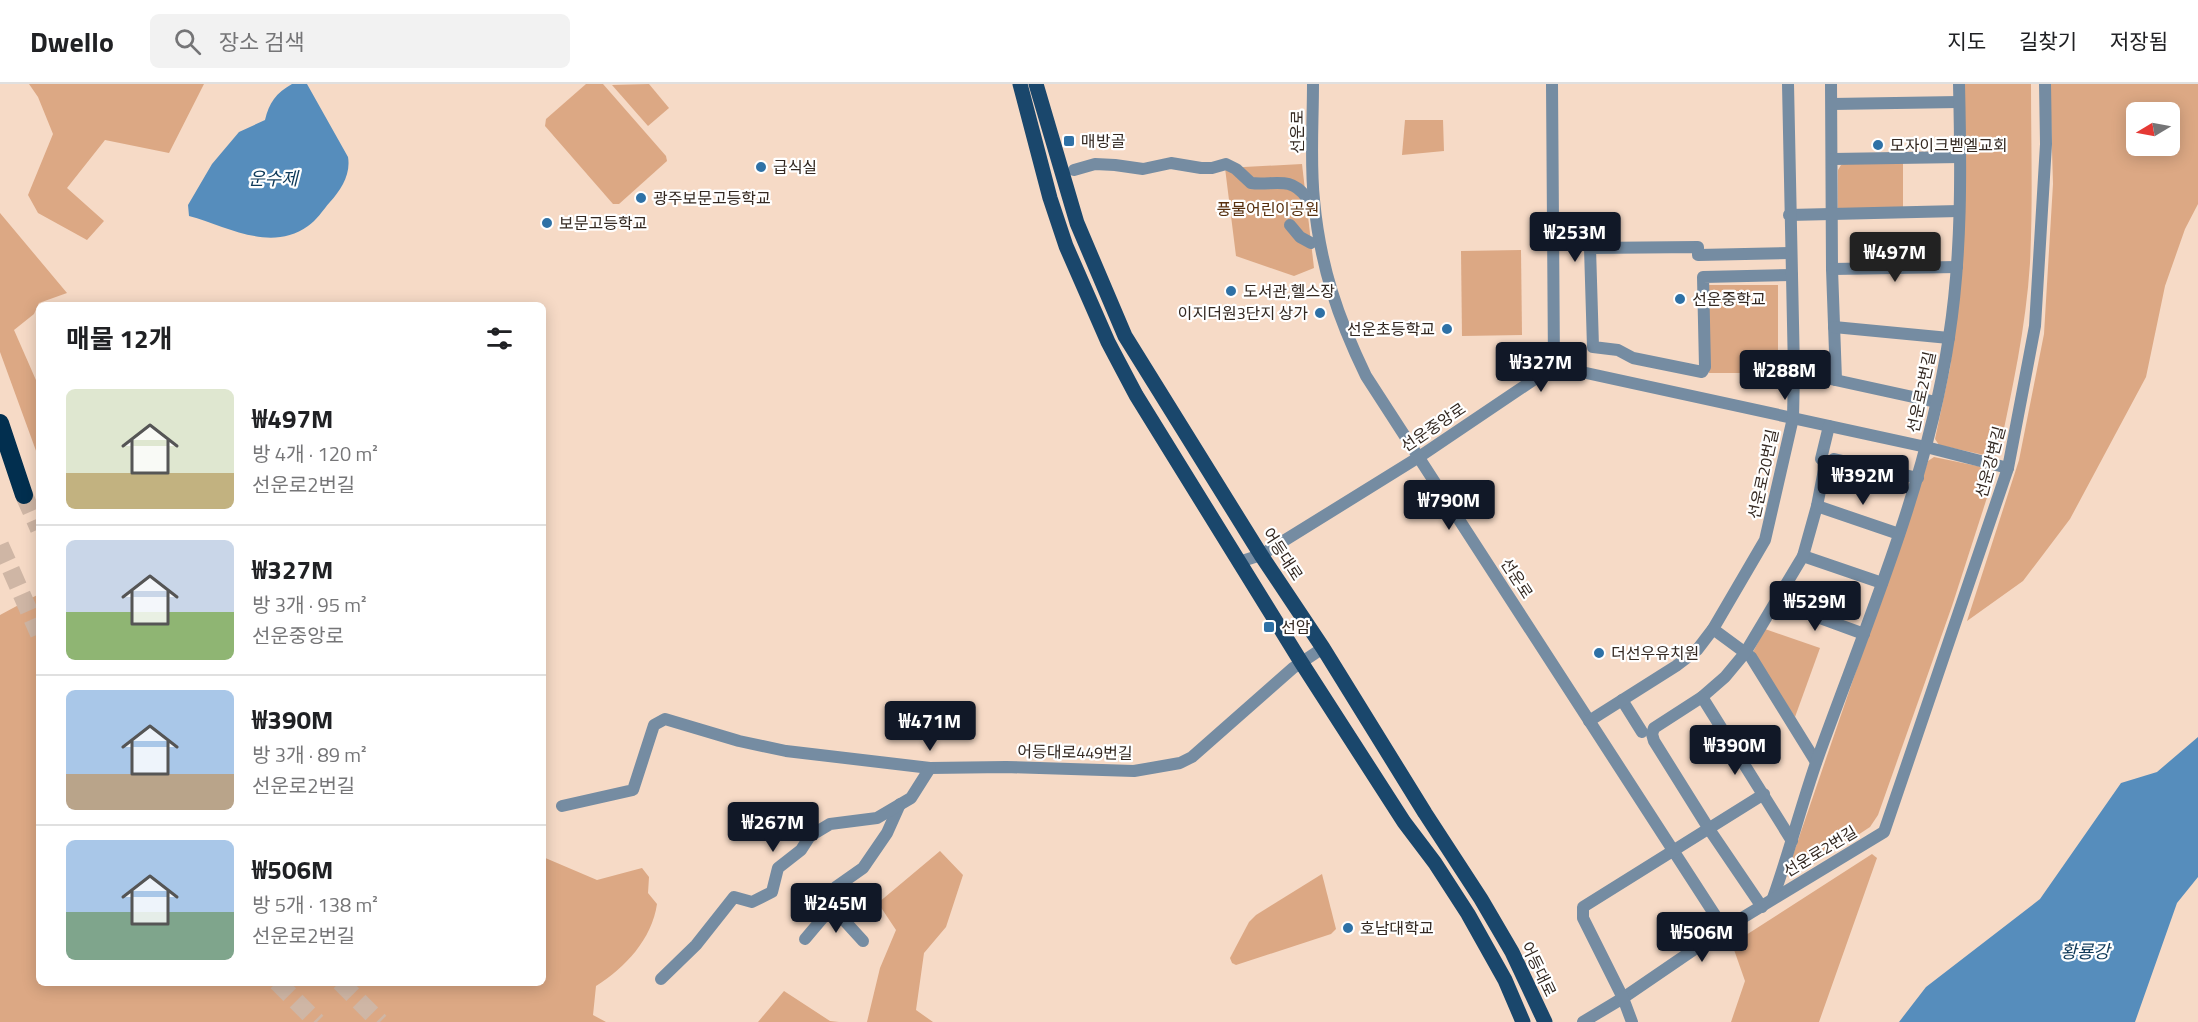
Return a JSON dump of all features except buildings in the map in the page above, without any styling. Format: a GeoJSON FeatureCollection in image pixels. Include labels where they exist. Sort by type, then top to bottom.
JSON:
{"type":"FeatureCollection","features":[{"type":"Feature","properties":{"kind":"highway"},"geometry":{"type":"LineString","coordinates":[[0,423],[24,495]]}},
{"type":"Feature","properties":{"kind":"main road"},"geometry":{"type":"LineString","coordinates":[[1020,84],[1050,198],[1063,236],[1108,342],[1136,395],[1301,662],[1404,822],[1435,863],[1468,914],[1505,980],[1522,1022]]}},
{"type":"Feature","properties":{"kind":"main road","name":"어등대로"},"geometry":{"type":"LineString","coordinates":[[1036,84],[1077,223],[1125,336],[1261,555],[1323,648],[1481,899],[1512,952],[1545,1022]]}},
{"type":"Feature","properties":{"kind":"street","name":"선운로"},"geometry":{"type":"LineString","coordinates":[[1313,84],[1314,198],[1320,244],[1333,299],[1366,376],[1724,929]]}},
{"type":"Feature","properties":{"kind":"street"},"geometry":{"type":"LineString","coordinates":[[1552,84],[1554,366],[1926,447],[2008,468]]}},
{"type":"Feature","properties":{"kind":"street","name":"선운로20번길"},"geometry":{"type":"LineString","coordinates":[[1589,721],[1697,650],[1713,629],[1765,540],[1792,418],[1794,371],[1788,84]]}},
{"type":"Feature","properties":{"kind":"street"},"geometry":{"type":"LineString","coordinates":[[1831,84],[1832,269],[1836,380]]}},
{"type":"Feature","properties":{"kind":"street","name":"선운로2번길"},"geometry":{"type":"LineString","coordinates":[[1773,898],[1816,762],[1882,583],[1918,478],[1926,447],[1949,338],[1958,267],[1959,84]]}},
{"type":"Feature","properties":{"kind":"street","name":"선운강변길"},"geometry":{"type":"LineString","coordinates":[[1884,832],[2008,468],[2035,326],[2046,144],[2045,84]]}},
{"type":"Feature","properties":{"kind":"street"},"geometry":{"type":"LineString","coordinates":[[1832,104],[1959,102]]}},
{"type":"Feature","properties":{"kind":"street"},"geometry":{"type":"LineString","coordinates":[[1833,159],[1960,157]]}},
{"type":"Feature","properties":{"kind":"street"},"geometry":{"type":"LineString","coordinates":[[1074,170],[1095,164],[1143,170],[1171,163],[1201,168],[1226,164],[1236,169],[1251,183],[1285,182],[1306,197]]}},
{"type":"Feature","properties":{"kind":"street"},"geometry":{"type":"LineString","coordinates":[[1789,215],[1959,211]]}},
{"type":"Feature","properties":{"kind":"street"},"geometry":{"type":"LineString","coordinates":[[1290,225],[1300,237],[1311,243]]}},
{"type":"Feature","properties":{"kind":"street"},"geometry":{"type":"LineString","coordinates":[[1791,253],[1698,255],[1698,247],[1590,248],[1593,347],[1618,350],[1633,358],[1702,372],[1705,367],[1703,277],[1792,275]]}},
{"type":"Feature","properties":{"kind":"street"},"geometry":{"type":"LineString","coordinates":[[1832,269],[1958,267]]}},
{"type":"Feature","properties":{"kind":"street"},"geometry":{"type":"LineString","coordinates":[[1834,327],[1949,338]]}},
{"type":"Feature","properties":{"kind":"street","name":"선운중앙로"},"geometry":{"type":"LineString","coordinates":[[1239,562],[1261,555],[1419,457],[1554,366]]}},
{"type":"Feature","properties":{"kind":"street"},"geometry":{"type":"LineString","coordinates":[[1794,371],[1936,402]]}},
{"type":"Feature","properties":{"kind":"street"},"geometry":{"type":"LineString","coordinates":[[1821,459],[1829,426]]}},
{"type":"Feature","properties":{"kind":"street"},"geometry":{"type":"LineString","coordinates":[[1762,907],[1709,829],[1654,741],[1652,734],[1654,728],[1702,697],[1725,677],[1745,653],[1803,556],[1826,465],[1834,459],[1918,478]]}},
{"type":"Feature","properties":{"kind":"street"},"geometry":{"type":"LineString","coordinates":[[1817,506],[1899,534]]}},
{"type":"Feature","properties":{"kind":"street"},"geometry":{"type":"LineString","coordinates":[[1803,556],[1882,583]]}},
{"type":"Feature","properties":{"kind":"street"},"geometry":{"type":"LineString","coordinates":[[1776,602],[1864,634]]}},
{"type":"Feature","properties":{"kind":"street"},"geometry":{"type":"LineString","coordinates":[[1713,629],[1751,657],[1816,762]]}},
{"type":"Feature","properties":{"kind":"street","name":"어등대로449번길"},"geometry":{"type":"LineString","coordinates":[[562,806],[633,790],[654,725],[665,719],[740,741],[786,751],[930,768],[1006,767],[1134,771],[1180,763],[1192,757],[1301,662],[1323,648]]}},
{"type":"Feature","properties":{"kind":"street"},"geometry":{"type":"LineString","coordinates":[[1702,697],[1792,841]]}},
{"type":"Feature","properties":{"kind":"street"},"geometry":{"type":"LineString","coordinates":[[1622,700],[1642,732]]}},
{"type":"Feature","properties":{"kind":"street"},"geometry":{"type":"LineString","coordinates":[[662,979],[696,945],[734,897],[752,902],[772,892],[778,868],[801,850],[810,837],[830,824],[877,818],[911,798],[930,768]]}},
{"type":"Feature","properties":{"kind":"street"},"geometry":{"type":"LineString","coordinates":[[1632,1022],[1623,998],[1581,911],[1585,904],[1764,794]]}},
{"type":"Feature","properties":{"kind":"street"},"geometry":{"type":"LineString","coordinates":[[805,939],[832,907],[836,887],[863,868],[887,833],[900,804]]}},
{"type":"Feature","properties":{"kind":"street","name":"선운로2번길"},"geometry":{"type":"LineString","coordinates":[[1583,1022],[1773,898],[1807,880],[1884,832]]}},
{"type":"Feature","properties":{"kind":"street"},"geometry":{"type":"LineString","coordinates":[[832,907],[863,941]]}},
{"type":"Feature","properties":{"kind":"green space"},"geometry":{"type":"Polygon","coordinates":[[[29,84],[204,84],[169,153],[105,140],[67,188],[104,221],[87,240],[38,213],[28,195],[53,134],[38,97],[29,84]]]}},
{"type":"Feature","properties":{"kind":"green space"},"geometry":{"type":"Polygon","coordinates":[[[586,84],[603,84],[666,156],[667,161],[619,204],[613,204],[545,126],[546,119],[586,84]]]}},
{"type":"Feature","properties":{"kind":"green space"},"geometry":{"type":"Polygon","coordinates":[[[649,84],[669,108],[648,126],[612,85],[649,84]]]}},
{"type":"Feature","properties":{"kind":"green space"},"geometry":{"type":"Polygon","coordinates":[[[1964,84],[2031,84],[2031,218],[2028,287],[2018,358],[2004,429],[1999,453],[1993,457],[1939,445],[1935,439],[1950,368],[1958,306],[1964,84]]]}},
{"type":"Feature","properties":{"kind":"green space"},"geometry":{"type":"Polygon","coordinates":[[[2050,84],[2198,84],[2198,204],[2185,229],[2165,286],[2146,377],[2070,519],[2023,581],[1967,621],[2019,460],[2044,334],[2053,184],[2050,84]]]}},
{"type":"Feature","properties":{"kind":"green space"},"geometry":{"type":"Polygon","coordinates":[[[1405,120],[1443,120],[1444,151],[1402,155],[1405,120]]]}},
{"type":"Feature","properties":{"kind":"green space"},"geometry":{"type":"Polygon","coordinates":[[[1848,162],[1903,162],[1903,209],[1838,209],[1838,170],[1841,165],[1848,162]]]}},
{"type":"Feature","properties":{"kind":"green space","name":"풍물어린이공원"},"geometry":{"type":"Polygon","coordinates":[[[1302,164],[1314,268],[1294,276],[1236,256],[1225,168],[1302,164]]]}},
{"type":"Feature","properties":{"kind":"green space"},"geometry":{"type":"Polygon","coordinates":[[[0,213],[67,293],[36,302],[34,314],[14,330],[36,380],[36,451],[0,352],[0,213]]]}},
{"type":"Feature","properties":{"kind":"green space"},"geometry":{"type":"Polygon","coordinates":[[[1521,250],[1522,335],[1462,336],[1461,251],[1521,250]]]}},
{"type":"Feature","properties":{"kind":"green space"},"geometry":{"type":"Polygon","coordinates":[[[1709,285],[1778,285],[1778,373],[1709,373],[1709,285]]]}},
{"type":"Feature","properties":{"kind":"green space"},"geometry":{"type":"Polygon","coordinates":[[[1934,457],[1987,468],[1991,471],[1993,479],[1952,606],[1878,815],[1870,827],[1791,879],[1787,876],[1793,855],[1928,461],[1934,457]]]}},
{"type":"Feature","properties":{"kind":"green space"},"geometry":{"type":"Polygon","coordinates":[[[36,596],[36,986],[546,986],[546,858],[597,880],[642,868],[649,877],[648,893],[657,904],[649,929],[643,941],[627,961],[596,986],[593,1015],[606,1022],[0,1022],[0,615],[36,596]]]}},
{"type":"Feature","properties":{"kind":"green space"},"geometry":{"type":"Polygon","coordinates":[[[1765,629],[1820,648],[1795,717],[1753,652],[1765,629]]]}},
{"type":"Feature","properties":{"kind":"green space"},"geometry":{"type":"Polygon","coordinates":[[[940,851],[963,875],[946,927],[924,953],[916,1010],[933,1022],[867,1022],[880,968],[896,930],[878,903],[940,851]]]}},
{"type":"Feature","properties":{"kind":"green space"},"geometry":{"type":"Polygon","coordinates":[[[1872,854],[1877,858],[1819,1022],[1731,1022],[1745,981],[1732,944],[1872,854]]]}},
{"type":"Feature","properties":{"kind":"green space"},"geometry":{"type":"Polygon","coordinates":[[[1322,874],[1336,929],[1331,934],[1236,965],[1232,963],[1230,958],[1249,922],[1256,915],[1322,874]]]}},
{"type":"Feature","properties":{"kind":"green space"},"geometry":{"type":"Polygon","coordinates":[[[784,991],[830,1021],[839,1022],[758,1022],[784,991]]]}},
{"type":"Feature","properties":{"kind":"water","name":"운수제"},"geometry":{"type":"Polygon","coordinates":[[[292,84],[307,84],[348,157],[347,176],[334,197],[308,226],[294,234],[279,237],[249,235],[189,216],[188,205],[212,164],[239,132],[265,120],[274,99],[292,84]]]}},
{"type":"Feature","properties":{"kind":"water","name":"황룡강"},"geometry":{"type":"Polygon","coordinates":[[[2198,737],[2198,877],[2177,903],[2135,1022],[1899,1022],[1926,987],[2040,899],[2121,783],[2157,772],[2198,737]]]}},
{"type":"Feature","properties":{"kind":"tunnel"},"geometry":{"type":"LineString","coordinates":[[24,495],[36,522]]}},
{"type":"Feature","properties":{"kind":"tunnel"},"geometry":{"type":"LineString","coordinates":[[0,545],[36,627]]}},
{"type":"Feature","properties":{"kind":"tunnel"},"geometry":{"type":"LineString","coordinates":[[281,986],[317,1022]]}},
{"type":"Feature","properties":{"kind":"tunnel"},"geometry":{"type":"LineString","coordinates":[[344,986],[380,1022]]}},
{"type":"Feature","properties":{"kind":"place","name":"매방골"},"geometry":{"type":"Point","coordinates":[1069,141]}},
{"type":"Feature","properties":{"kind":"place","name":"모자이크벧엘교회"},"geometry":{"type":"Point","coordinates":[1878,145]}},
{"type":"Feature","properties":{"kind":"place","name":"급식실"},"geometry":{"type":"Point","coordinates":[761,167]}},
{"type":"Feature","properties":{"kind":"place","name":"광주보문고등학교"},"geometry":{"type":"Point","coordinates":[641,198]}},
{"type":"Feature","properties":{"kind":"place","name":"보문고등학교"},"geometry":{"type":"Point","coordinates":[547,223]}},
{"type":"Feature","properties":{"kind":"place","name":"도서관,헬스장"},"geometry":{"type":"Point","coordinates":[1231,291]}},
{"type":"Feature","properties":{"kind":"place","name":"선운중학교"},"geometry":{"type":"Point","coordinates":[1680,299]}},
{"type":"Feature","properties":{"kind":"place","name":"이지더원3단지 상가"},"geometry":{"type":"Point","coordinates":[1320,313]}},
{"type":"Feature","properties":{"kind":"place","name":"선운초등학교"},"geometry":{"type":"Point","coordinates":[1447,329]}},
{"type":"Feature","properties":{"kind":"place","name":"선암"},"geometry":{"type":"Point","coordinates":[1269,627]}},
{"type":"Feature","properties":{"kind":"place","name":"더선우유치원"},"geometry":{"type":"Point","coordinates":[1599,653]}},
{"type":"Feature","properties":{"kind":"place","name":"호남대학교"},"geometry":{"type":"Point","coordinates":[1348,928]}}]}
